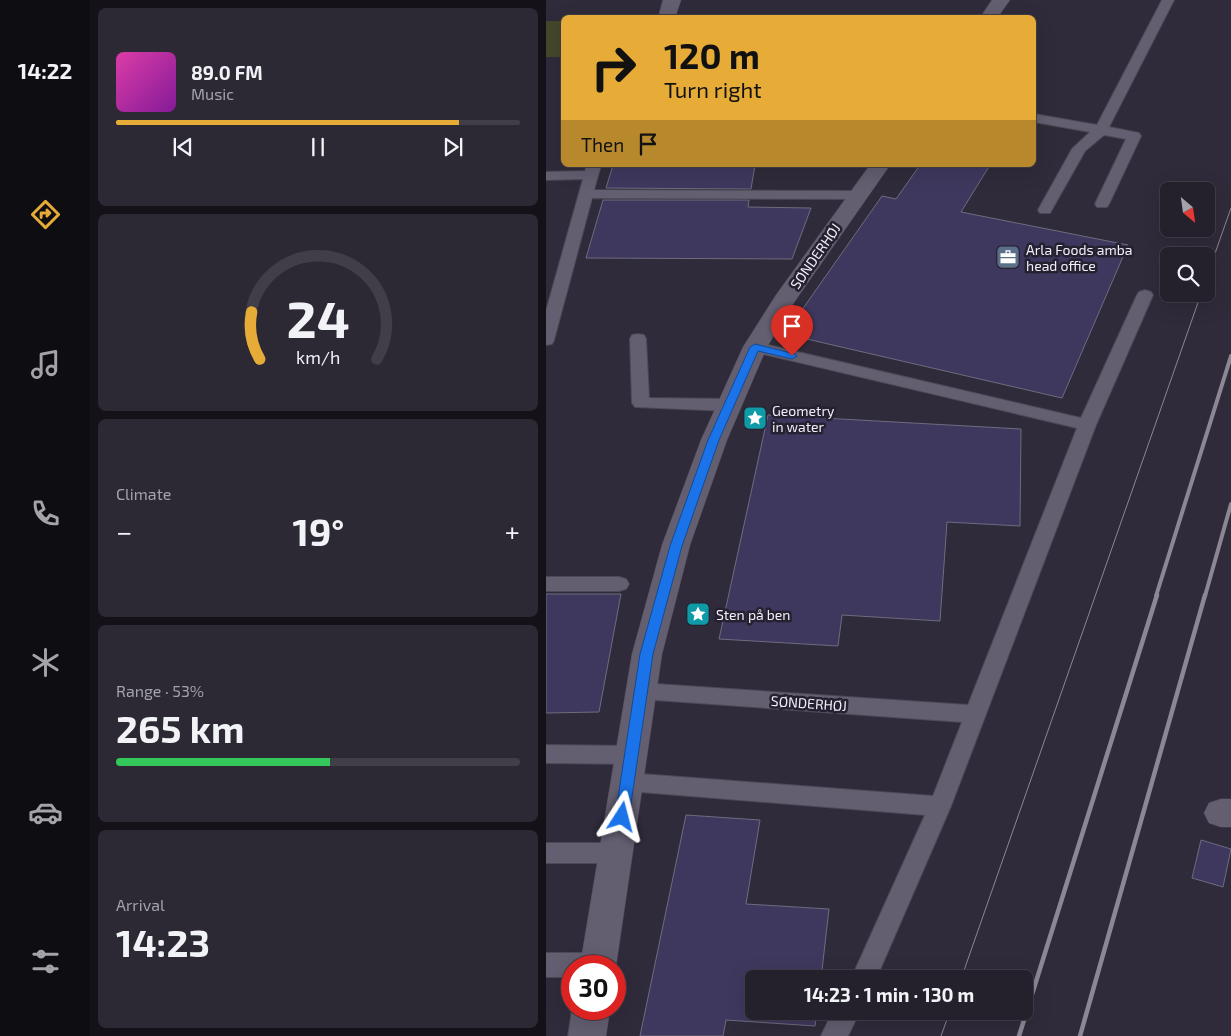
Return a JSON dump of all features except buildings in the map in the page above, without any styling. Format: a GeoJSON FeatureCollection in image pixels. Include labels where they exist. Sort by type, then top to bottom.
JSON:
{"type":"FeatureCollection","features":[{"type":"Feature","properties":{"kind":"street"},"geometry":{"type":"LineString","coordinates":[[990,15],[1000,0]]}},
{"type":"Feature","properties":{"kind":"street","name":"SØNDERHØJ"},"geometry":{"type":"LineString","coordinates":[[600,955],[647,654],[676,546],[714,440],[755,347],[784,300],[879,167]]}},
{"type":"Feature","properties":{"kind":"street"},"geometry":{"type":"LineString","coordinates":[[587,1036],[589,1020]]}},
{"type":"Feature","properties":{"kind":"lane"},"geometry":{"type":"LineString","coordinates":[[1045,210],[1078,149],[1101,130],[1168,0]]}},
{"type":"Feature","properties":{"kind":"lane"},"geometry":{"type":"LineString","coordinates":[[1036,118],[1134,136],[1102,204]]}},
{"type":"Feature","properties":{"kind":"lane"},"geometry":{"type":"LineString","coordinates":[[546,176],[593,170],[546,340]]}},
{"type":"Feature","properties":{"kind":"lane"},"geometry":{"type":"LineString","coordinates":[[587,194],[858,195]]}},
{"type":"Feature","properties":{"kind":"lane"},"geometry":{"type":"LineString","coordinates":[[867,970],[940,806],[1087,425],[1144,295]]}},
{"type":"Feature","properties":{"kind":"lane"},"geometry":{"type":"LineString","coordinates":[[638,338],[641,403],[729,405]]}},
{"type":"Feature","properties":{"kind":"lane"},"geometry":{"type":"LineString","coordinates":[[755,347],[1087,425]]}},
{"type":"Feature","properties":{"kind":"lane"},"geometry":{"type":"LineString","coordinates":[[546,584],[619,584]]}},
{"type":"Feature","properties":{"kind":"lane","name":"SØNDERHØJ"},"geometry":{"type":"LineString","coordinates":[[641,691],[976,714]]}},
{"type":"Feature","properties":{"kind":"lane"},"geometry":{"type":"LineString","coordinates":[[546,754],[630,768],[940,806]]}},
{"type":"Feature","properties":{"kind":"lane"},"geometry":{"type":"LineString","coordinates":[[546,853],[616,853]]}},
{"type":"Feature","properties":{"kind":"lane"},"geometry":{"type":"LineString","coordinates":[[546,965],[561,965]]}},
{"type":"Feature","properties":{"kind":"lane"},"geometry":{"type":"LineString","coordinates":[[834,1036],[842,1020]]}},
{"type":"Feature","properties":{"kind":"green space"},"geometry":{"type":"Polygon","coordinates":[[[546,21],[561,21],[561,57],[546,57],[546,21]]]}},
{"type":"Feature","properties":{"kind":"tram line"},"geometry":{"type":"LineString","coordinates":[[1215,253],[1231,208]]}},
{"type":"Feature","properties":{"kind":"tram line"},"geometry":{"type":"LineString","coordinates":[[964,970],[1198,302]]}},
{"type":"Feature","properties":{"kind":"tram line"},"geometry":{"type":"LineString","coordinates":[[941,1036],[947,1020]]}},
{"type":"Feature","properties":{"kind":"railway"},"geometry":{"type":"LineString","coordinates":[[1156,596],[1231,356]]}},
{"type":"Feature","properties":{"kind":"railway"},"geometry":{"type":"LineString","coordinates":[[1205,596],[1231,504]]}},
{"type":"Feature","properties":{"kind":"railway"},"geometry":{"type":"LineString","coordinates":[[1019,1036],[1157,595]]}},
{"type":"Feature","properties":{"kind":"railway"},"geometry":{"type":"LineString","coordinates":[[1080,1036],[1205,595]]}},
{"type":"Feature","properties":{"kind":"place","name":"Arla Foods amba head office"},"geometry":{"type":"Point","coordinates":[1008,257]}},
{"type":"Feature","properties":{"kind":"place","name":"Geometry in water"},"geometry":{"type":"Point","coordinates":[755,418]}},
{"type":"Feature","properties":{"kind":"place","name":"Sten på ben"},"geometry":{"type":"Point","coordinates":[698,614]}},
{"type":"Feature","properties":{"kind":"route"},"geometry":{"type":"LineString","coordinates":[[622,817],[647,654],[676,546],[714,440],[755,347],[792,356]]}}]}
